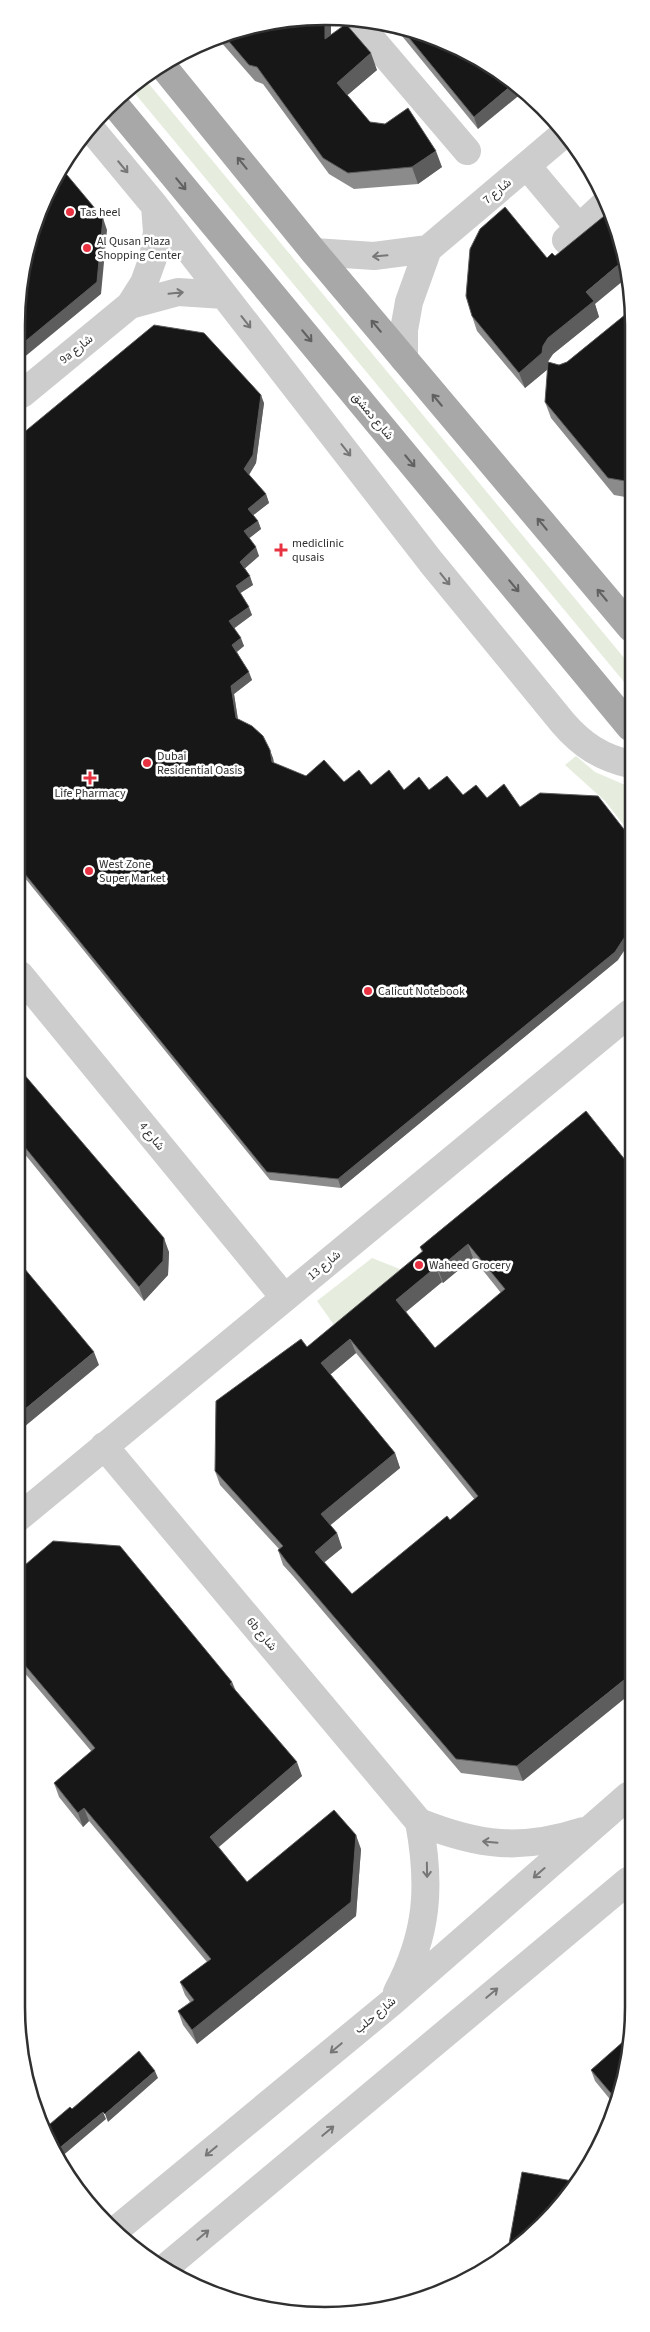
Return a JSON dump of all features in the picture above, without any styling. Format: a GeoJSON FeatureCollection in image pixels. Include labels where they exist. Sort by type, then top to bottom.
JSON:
{"type":"FeatureCollection","features":[{"type":"Feature","properties":{"kind":"main road"},"geometry":{"type":"LineString","coordinates":[[166,71],[314,252],[625,622]]}},
{"type":"Feature","properties":{"kind":"main road","name":"شارع دمشق"},"geometry":{"type":"LineString","coordinates":[[118,108],[625,721]]}},
{"type":"Feature","properties":{"kind":"street"},"geometry":{"type":"LineString","coordinates":[[362,28],[467,151]]}},
{"type":"Feature","properties":{"kind":"street"},"geometry":{"type":"LineString","coordinates":[[94,133],[155,206],[432,562],[578,741],[593,750],[625,762]]}},
{"type":"Feature","properties":{"kind":"street","name":"شارع 7"},"geometry":{"type":"LineString","coordinates":[[428,249],[560,138]]}},
{"type":"Feature","properties":{"kind":"street"},"geometry":{"type":"LineString","coordinates":[[527,166],[572,234],[601,208]]}},
{"type":"Feature","properties":{"kind":"street","name":"9a شارع"},"geometry":{"type":"LineString","coordinates":[[25,392],[130,305],[144,283],[153,258],[157,232],[155,206]]}},
{"type":"Feature","properties":{"kind":"street"},"geometry":{"type":"LineString","coordinates":[[314,252],[374,256],[428,249],[409,302],[404,330],[404,359]]}},
{"type":"Feature","properties":{"kind":"street","name":"9a شارع"},"geometry":{"type":"LineString","coordinates":[[130,305],[178,292],[224,295]]}},
{"type":"Feature","properties":{"kind":"street","name":"شارع 4"},"geometry":{"type":"LineString","coordinates":[[25,982],[284,1298]]}},
{"type":"Feature","properties":{"kind":"street","name":"شارع 13"},"geometry":{"type":"LineString","coordinates":[[25,1512],[625,1017]]}},
{"type":"Feature","properties":{"kind":"street","name":"6b شارع"},"geometry":{"type":"LineString","coordinates":[[104,1446],[420,1822],[452,1835],[486,1843],[521,1844],[556,1840],[589,1830]]}},
{"type":"Feature","properties":{"kind":"street","name":"شارع حلب"},"geometry":{"type":"LineString","coordinates":[[120,2226],[391,2002],[625,1799]]}},
{"type":"Feature","properties":{"kind":"street"},"geometry":{"type":"LineString","coordinates":[[391,2002],[409,1969],[423,1924],[427,1897],[426,1859],[420,1822]]}},
{"type":"Feature","properties":{"kind":"street"},"geometry":{"type":"LineString","coordinates":[[170,2264],[625,1884]]}},
{"type":"Feature","properties":{"kind":"green space"},"geometry":{"type":"Polygon","coordinates":[[[148,83],[625,659],[625,683],[134,93],[148,83]]]}},
{"type":"Feature","properties":{"kind":"green space"},"geometry":{"type":"Polygon","coordinates":[[[576,756],[595,772],[625,785],[625,827],[605,801],[565,765],[576,756]]]}},
{"type":"Feature","properties":{"kind":"green space"},"geometry":{"type":"Polygon","coordinates":[[[372,1258],[410,1273],[339,1332],[317,1301],[372,1258]]]}},
{"type":"Feature","properties":{"kind":"building"},"geometry":{"type":"Polygon","coordinates":[[[325,25],[325,39],[343,26],[348,26],[371,53],[337,83],[370,122],[385,124],[408,108],[436,151],[412,167],[348,173],[323,158],[257,67],[249,65],[229,41],[266,31],[325,25]]]}},
{"type":"Feature","properties":{"kind":"building"},"geometry":{"type":"Polygon","coordinates":[[[408,37],[458,56],[509,88],[474,117],[408,37]]]}},
{"type":"Feature","properties":{"kind":"building","name":"Al Qusan Plaza Shopping Center"},"geometry":{"type":"Polygon","coordinates":[[[66,174],[103,218],[97,282],[25,342],[28,286],[35,247],[48,210],[66,174]]]}},
{"type":"Feature","properties":{"kind":"building"},"geometry":{"type":"Polygon","coordinates":[[[505,207],[547,258],[552,253],[555,256],[604,216],[615,247],[619,264],[586,292],[594,301],[548,338],[543,346],[542,353],[519,373],[472,316],[466,296],[470,249],[480,229],[505,207]]]}},
{"type":"Feature","properties":{"kind":"building"},"geometry":{"type":"Polygon","coordinates":[[[625,315],[625,481],[608,478],[545,402],[548,362],[559,365],[567,362],[625,315]]]}},
{"type":"Feature","properties":{"kind":"building","name":"Dubai Residential Oasis"},"geometry":{"type":"Polygon","coordinates":[[[154,325],[204,333],[261,395],[253,455],[244,469],[266,494],[248,509],[258,521],[244,531],[256,547],[240,562],[250,576],[236,586],[249,607],[229,621],[241,638],[232,645],[249,672],[231,686],[236,718],[252,726],[263,736],[270,750],[272,762],[306,776],[324,760],[344,782],[359,770],[371,785],[389,770],[404,790],[419,777],[429,790],[447,776],[463,795],[476,785],[487,798],[504,784],[520,807],[540,793],[598,796],[625,831],[625,937],[615,952],[338,1179],[267,1172],[25,874],[25,432],[154,325]]]}},
{"type":"Feature","properties":{"kind":"building"},"geometry":{"type":"Polygon","coordinates":[[[25,1076],[164,1238],[163,1261],[139,1287],[25,1147],[25,1076]]]}},
{"type":"Feature","properties":{"kind":"building"},"geometry":{"type":"Polygon","coordinates":[[[586,1111],[625,1160],[625,1679],[517,1766],[456,1759],[287,1562],[278,1550],[283,1546],[215,1471],[216,1401],[301,1339],[307,1347],[423,1251],[420,1247],[586,1111]],[[468,1244],[396,1300],[435,1348],[505,1289],[468,1244]],[[350,1339],[321,1363],[395,1453],[321,1514],[337,1533],[315,1552],[352,1594],[447,1516],[450,1520],[478,1496],[350,1339]]]}},
{"type":"Feature","properties":{"kind":"building"},"geometry":{"type":"Polygon","coordinates":[[[25,1269],[94,1352],[25,1409],[25,1269]]]}},
{"type":"Feature","properties":{"kind":"building"},"geometry":{"type":"Polygon","coordinates":[[[53,1541],[120,1546],[232,1682],[230,1684],[297,1762],[210,1837],[247,1882],[334,1810],[356,1835],[351,1902],[192,2030],[178,2011],[194,2000],[180,1982],[211,1959],[84,1808],[78,1813],[54,1783],[95,1748],[25,1665],[25,1565],[53,1541]]]}},
{"type":"Feature","properties":{"kind":"building"},"geometry":{"type":"Polygon","coordinates":[[[622,2042],[612,2094],[591,2070],[622,2042]]]}},
{"type":"Feature","properties":{"kind":"building"},"geometry":{"type":"Polygon","coordinates":[[[139,2051],[155,2071],[105,2114],[103,2112],[60,2148],[49,2125],[70,2107],[72,2109],[139,2051]]]}},
{"type":"Feature","properties":{"kind":"building"},"geometry":{"type":"Polygon","coordinates":[[[522,2172],[570,2180],[551,2205],[509,2244],[522,2172]]]}},
{"type":"Feature","properties":{"kind":"place","name":"Tas heel"},"geometry":{"type":"Point","coordinates":[70,212]}},
{"type":"Feature","properties":{"kind":"place","name":"Al Qusan Plaza Shopping Center"},"geometry":{"type":"Point","coordinates":[87,248]}},
{"type":"Feature","properties":{"kind":"place","name":"mediclinic qusais"},"geometry":{"type":"Point","coordinates":[281,550]}},
{"type":"Feature","properties":{"kind":"place","name":"Dubai Residential Oasis"},"geometry":{"type":"Point","coordinates":[147,763]}},
{"type":"Feature","properties":{"kind":"place","name":"Life Pharmacy"},"geometry":{"type":"Point","coordinates":[90,778]}},
{"type":"Feature","properties":{"kind":"place","name":"West Zone Super Market"},"geometry":{"type":"Point","coordinates":[89,871]}},
{"type":"Feature","properties":{"kind":"place","name":"Calicut Notebook"},"geometry":{"type":"Point","coordinates":[368,991]}},
{"type":"Feature","properties":{"kind":"place","name":"Waheed Grocery"},"geometry":{"type":"Point","coordinates":[419,1265]}}]}
